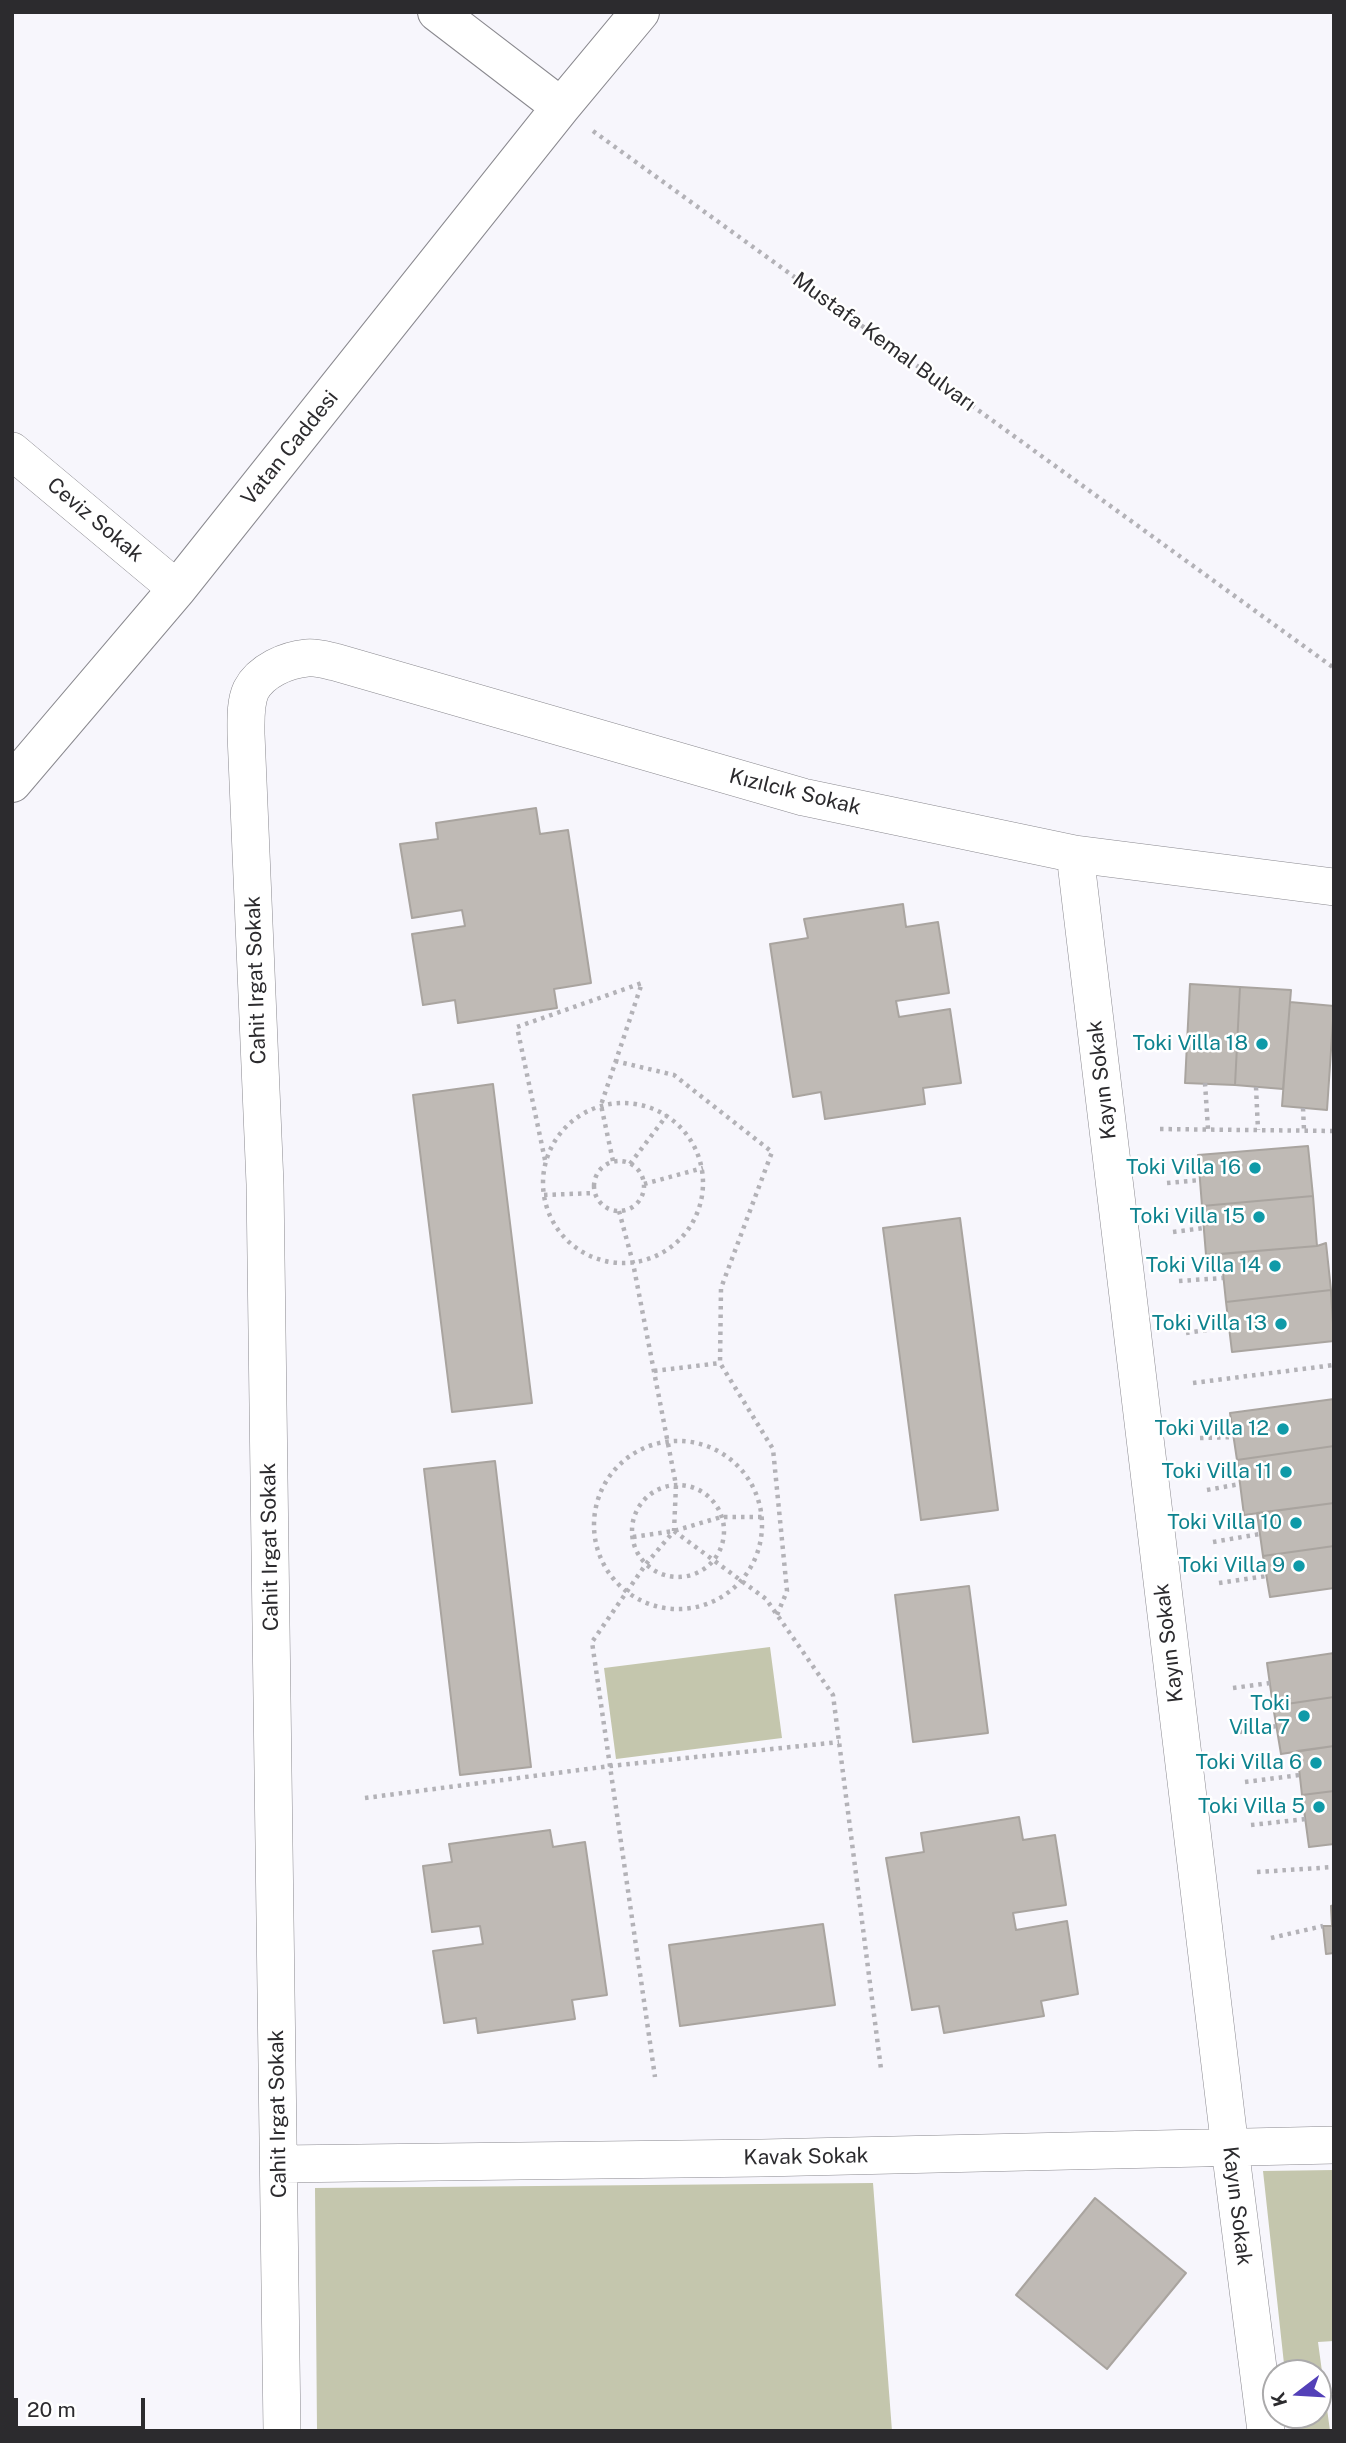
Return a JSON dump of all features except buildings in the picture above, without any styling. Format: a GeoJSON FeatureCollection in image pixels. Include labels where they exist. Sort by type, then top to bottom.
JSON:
{"type":"FeatureCollection","features":[{"type":"Feature","properties":{"kind":"street"},"geometry":{"type":"LineString","coordinates":[[437,12],[561,107]]}},
{"type":"Feature","properties":{"kind":"street","name":"Vatan Caddesi"},"geometry":{"type":"LineString","coordinates":[[12,783],[177,589],[561,107],[640,12]]}},
{"type":"Feature","properties":{"kind":"street","name":"Ceviz Sokak"},"geometry":{"type":"LineString","coordinates":[[12,450],[177,589]]}},
{"type":"Feature","properties":{"kind":"street","name":"Kızılcık Sokak"},"geometry":{"type":"LineString","coordinates":[[268,670],[308,657],[335,662],[803,797],[1075,855],[1334,887]]}},
{"type":"Feature","properties":{"kind":"street","name":"Cahit Irgat Sokak"},"geometry":{"type":"LineString","coordinates":[[268,670],[251,690],[246,711],[246,734],[265,1184],[282,2431]]}},
{"type":"Feature","properties":{"kind":"street","name":"Kayın Sokak"},"geometry":{"type":"LineString","coordinates":[[1075,855],[1265,2431]]}},
{"type":"Feature","properties":{"kind":"street","name":"Kavak Sokak"},"geometry":{"type":"LineString","coordinates":[[279,2164],[762,2158],[1334,2145]]}},
{"type":"Feature","properties":{"kind":"path","name":"Mustafa Kemal Bulvarı"},"geometry":{"type":"LineString","coordinates":[[561,107],[1334,668]]}},
{"type":"Feature","properties":{"kind":"path"},"geometry":{"type":"LineString","coordinates":[[545,1160],[557,1135],[576,1116],[601,1105],[628,1101],[654,1108],[677,1122],[694,1144],[703,1168],[703,1195],[695,1220],[680,1241],[658,1256],[633,1263],[607,1262],[583,1252],[563,1236],[548,1214],[542,1187],[545,1160],[517,1027],[642,983],[601,1105],[613,1161]]}},
{"type":"Feature","properties":{"kind":"path"},"geometry":{"type":"LineString","coordinates":[[615,1061],[674,1075],[772,1152],[721,1289],[720,1363],[773,1450],[788,1591],[777,1615]]}},
{"type":"Feature","properties":{"kind":"path"},"geometry":{"type":"LineString","coordinates":[[1205,1083],[1208,1129]]}},
{"type":"Feature","properties":{"kind":"path"},"geometry":{"type":"LineString","coordinates":[[1256,1087],[1258,1130]]}},
{"type":"Feature","properties":{"kind":"path"},"geometry":{"type":"LineString","coordinates":[[1303,1108],[1304,1130]]}},
{"type":"Feature","properties":{"kind":"path"},"geometry":{"type":"LineString","coordinates":[[630,1164],[667,1115]]}},
{"type":"Feature","properties":{"kind":"path"},"geometry":{"type":"LineString","coordinates":[[1160,1129],[1334,1130]]}},
{"type":"Feature","properties":{"kind":"path"},"geometry":{"type":"LineString","coordinates":[[613,1161],[630,1164],[637,1169],[644,1184],[643,1193],[633,1207],[619,1211],[604,1206],[595,1193],[595,1177],[599,1170],[613,1161]]}},
{"type":"Feature","properties":{"kind":"path"},"geometry":{"type":"LineString","coordinates":[[644,1184],[703,1168]]}},
{"type":"Feature","properties":{"kind":"path"},"geometry":{"type":"LineString","coordinates":[[1167,1183],[1200,1180]]}},
{"type":"Feature","properties":{"kind":"path"},"geometry":{"type":"LineString","coordinates":[[544,1195],[595,1193]]}},
{"type":"Feature","properties":{"kind":"path"},"geometry":{"type":"LineString","coordinates":[[619,1211],[633,1263],[676,1485],[674,1531],[646,1564],[592,1642],[655,2077]]}},
{"type":"Feature","properties":{"kind":"path"},"geometry":{"type":"LineString","coordinates":[[1173,1232],[1204,1228]]}},
{"type":"Feature","properties":{"kind":"path"},"geometry":{"type":"LineString","coordinates":[[1179,1281],[1223,1278]]}},
{"type":"Feature","properties":{"kind":"path"},"geometry":{"type":"LineString","coordinates":[[1186,1333],[1229,1327]]}},
{"type":"Feature","properties":{"kind":"path"},"geometry":{"type":"LineString","coordinates":[[654,1371],[720,1363]]}},
{"type":"Feature","properties":{"kind":"path"},"geometry":{"type":"LineString","coordinates":[[1193,1383],[1334,1365]]}},
{"type":"Feature","properties":{"kind":"path"},"geometry":{"type":"LineString","coordinates":[[1200,1438],[1234,1437]]}},
{"type":"Feature","properties":{"kind":"path"},"geometry":{"type":"LineString","coordinates":[[668,1441],[695,1442],[720,1452],[741,1469],[755,1491],[762,1517],[760,1544],[750,1569],[733,1590],[709,1604],[681,1610],[652,1606],[627,1593],[608,1572],[596,1546],[594,1517],[601,1490],[618,1466],[641,1449],[668,1441]]}},
{"type":"Feature","properties":{"kind":"path"},"geometry":{"type":"LineString","coordinates":[[1207,1490],[1240,1484]]}},
{"type":"Feature","properties":{"kind":"path"},"geometry":{"type":"LineString","coordinates":[[676,1485],[691,1487],[704,1493],[715,1504],[722,1517],[722,1547],[714,1560],[703,1570],[689,1576],[674,1577],[659,1573],[646,1564],[637,1552],[633,1538],[633,1522],[638,1508],[648,1496],[661,1488],[676,1485]]}},
{"type":"Feature","properties":{"kind":"path"},"geometry":{"type":"LineString","coordinates":[[633,1538],[674,1531],[722,1517],[762,1517]]}},
{"type":"Feature","properties":{"kind":"path"},"geometry":{"type":"LineString","coordinates":[[674,1531],[766,1599],[833,1695],[881,2069]]}},
{"type":"Feature","properties":{"kind":"path"},"geometry":{"type":"LineString","coordinates":[[1213,1542],[1260,1534]]}},
{"type":"Feature","properties":{"kind":"path"},"geometry":{"type":"LineString","coordinates":[[1219,1583],[1266,1576]]}},
{"type":"Feature","properties":{"kind":"path"},"geometry":{"type":"LineString","coordinates":[[1233,1688],[1270,1683]]}},
{"type":"Feature","properties":{"kind":"path"},"geometry":{"type":"LineString","coordinates":[[1239,1732],[1277,1726]]}},
{"type":"Feature","properties":{"kind":"path"},"geometry":{"type":"LineString","coordinates":[[365,1798],[610,1766],[839,1742]]}},
{"type":"Feature","properties":{"kind":"path"},"geometry":{"type":"LineString","coordinates":[[1245,1782],[1300,1775]]}},
{"type":"Feature","properties":{"kind":"path"},"geometry":{"type":"LineString","coordinates":[[1251,1825],[1306,1819]]}},
{"type":"Feature","properties":{"kind":"path"},"geometry":{"type":"LineString","coordinates":[[1257,1872],[1334,1867]]}},
{"type":"Feature","properties":{"kind":"path"},"geometry":{"type":"LineString","coordinates":[[1271,1938],[1323,1926]]}},
{"type":"Feature","properties":{"kind":"green space"},"geometry":{"type":"Polygon","coordinates":[[[770,1647],[782,1738],[616,1759],[604,1668],[770,1647]]]}},
{"type":"Feature","properties":{"kind":"green space"},"geometry":{"type":"Polygon","coordinates":[[[1334,2170],[1334,2341],[1318,2342],[1320,2359],[1283,2359],[1263,2171],[1334,2170]]]}},
{"type":"Feature","properties":{"kind":"green space"},"geometry":{"type":"Polygon","coordinates":[[[873,2183],[892,2431],[317,2431],[315,2188],[873,2183]]]}},
{"type":"Feature","properties":{"kind":"green space"},"geometry":{"type":"Polygon","coordinates":[[[1292,2429],[1330,2431],[1292,2431],[1292,2429]]]}},
{"type":"Feature","properties":{"kind":"place","name":"Toki Villa 18"},"geometry":{"type":"Point","coordinates":[1262,1044]}},
{"type":"Feature","properties":{"kind":"place","name":"Toki Villa 16"},"geometry":{"type":"Point","coordinates":[1255,1168]}},
{"type":"Feature","properties":{"kind":"place","name":"Toki Villa 15"},"geometry":{"type":"Point","coordinates":[1259,1217]}},
{"type":"Feature","properties":{"kind":"place","name":"Toki Villa 14"},"geometry":{"type":"Point","coordinates":[1275,1266]}},
{"type":"Feature","properties":{"kind":"place","name":"Toki Villa 13"},"geometry":{"type":"Point","coordinates":[1281,1324]}},
{"type":"Feature","properties":{"kind":"place","name":"Toki Villa 12"},"geometry":{"type":"Point","coordinates":[1283,1429]}},
{"type":"Feature","properties":{"kind":"place","name":"Toki Villa 11"},"geometry":{"type":"Point","coordinates":[1286,1472]}},
{"type":"Feature","properties":{"kind":"place","name":"Toki Villa 10"},"geometry":{"type":"Point","coordinates":[1296,1523]}},
{"type":"Feature","properties":{"kind":"place","name":"Toki Villa 9"},"geometry":{"type":"Point","coordinates":[1299,1566]}},
{"type":"Feature","properties":{"kind":"place","name":"Toki Villa 7"},"geometry":{"type":"Point","coordinates":[1304,1716]}},
{"type":"Feature","properties":{"kind":"place","name":"Toki Villa 6"},"geometry":{"type":"Point","coordinates":[1316,1763]}},
{"type":"Feature","properties":{"kind":"place","name":"Toki Villa 5"},"geometry":{"type":"Point","coordinates":[1319,1807]}}]}
